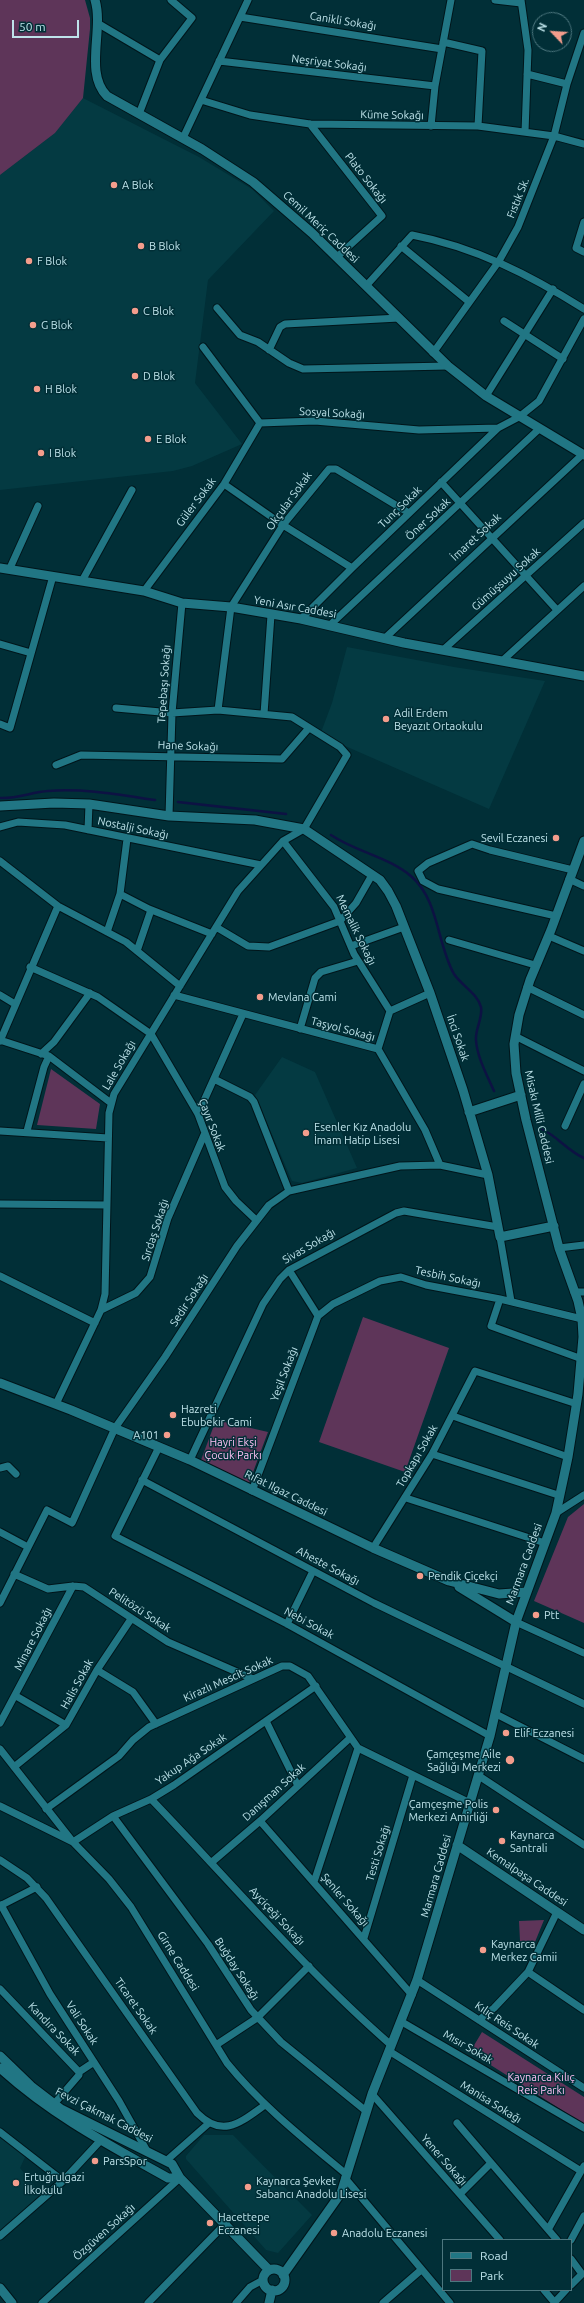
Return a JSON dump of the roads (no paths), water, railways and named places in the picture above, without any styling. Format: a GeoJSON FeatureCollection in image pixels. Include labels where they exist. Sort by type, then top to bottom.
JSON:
{"type":"FeatureCollection","features":[{"type":"Feature","properties":{"kind":"street","name":"Cemil Meriç Caddesi"},"geometry":{"type":"LineString","coordinates":[[95,0],[99,24],[95,74],[103,92],[111,100],[183,138],[232,167],[262,188],[337,257],[448,366],[486,396],[584,455]]}},
{"type":"Feature","properties":{"kind":"street"},"geometry":{"type":"LineString","coordinates":[[139,114],[160,60],[192,18],[171,0]]}},
{"type":"Feature","properties":{"kind":"street"},"geometry":{"type":"LineString","coordinates":[[183,138],[248,0]]}},
{"type":"Feature","properties":{"kind":"street"},"geometry":{"type":"LineString","coordinates":[[431,126],[436,86],[451,0]]}},
{"type":"Feature","properties":{"kind":"street"},"geometry":{"type":"LineString","coordinates":[[494,0],[521,2],[528,50],[525,132]]}},
{"type":"Feature","properties":{"kind":"street","name":"Canikli Sokağı"},"geometry":{"type":"LineString","coordinates":[[240,17],[482,51],[478,126]]}},
{"type":"Feature","properties":{"kind":"street"},"geometry":{"type":"LineString","coordinates":[[99,24],[160,60]]}},
{"type":"Feature","properties":{"kind":"street","name":"Fıstık Sk."},"geometry":{"type":"LineString","coordinates":[[433,352],[468,301],[499,261],[518,227],[554,136],[567,84],[584,33]]}},
{"type":"Feature","properties":{"kind":"street","name":"Neşriyat Sokağı"},"geometry":{"type":"LineString","coordinates":[[219,61],[436,86]]}},
{"type":"Feature","properties":{"kind":"street"},"geometry":{"type":"LineString","coordinates":[[527,74],[567,84]]}},
{"type":"Feature","properties":{"kind":"street","name":"Küme Sokağı"},"geometry":{"type":"LineString","coordinates":[[201,100],[250,115],[310,124],[478,126],[554,136],[584,144]]}},
{"type":"Feature","properties":{"kind":"street","name":"Plato Sokağı"},"geometry":{"type":"LineString","coordinates":[[310,124],[382,216],[337,257]]}},
{"type":"Feature","properties":{"kind":"street"},"geometry":{"type":"LineString","coordinates":[[584,222],[576,248],[584,252]]}},
{"type":"Feature","properties":{"kind":"street"},"geometry":{"type":"LineString","coordinates":[[366,286],[412,235],[441,240],[499,261],[553,289],[584,309]]}},
{"type":"Feature","properties":{"kind":"street"},"geometry":{"type":"LineString","coordinates":[[402,246],[468,301]]}},
{"type":"Feature","properties":{"kind":"street"},"geometry":{"type":"LineString","coordinates":[[486,396],[553,289]]}},
{"type":"Feature","properties":{"kind":"street"},"geometry":{"type":"LineString","coordinates":[[218,308],[240,335],[303,369],[448,366]]}},
{"type":"Feature","properties":{"kind":"street"},"geometry":{"type":"LineString","coordinates":[[269,350],[280,327],[285,324],[399,318]]}},
{"type":"Feature","properties":{"kind":"street","name":"Tunç Sokak"},"geometry":{"type":"LineString","coordinates":[[301,619],[498,428],[519,417],[539,401],[584,319]]}},
{"type":"Feature","properties":{"kind":"street"},"geometry":{"type":"LineString","coordinates":[[504,321],[563,359]]}},
{"type":"Feature","properties":{"kind":"street"},"geometry":{"type":"LineString","coordinates":[[202,347],[260,422]]}},
{"type":"Feature","properties":{"kind":"street","name":"Sosyal Sokağı"},"geometry":{"type":"LineString","coordinates":[[260,422],[315,421],[419,430],[498,428]]}},
{"type":"Feature","properties":{"kind":"street","name":"Güler Sokak"},"geometry":{"type":"LineString","coordinates":[[144,591],[224,484],[260,422]]}},
{"type":"Feature","properties":{"kind":"street","name":"Öner Sokak"},"geometry":{"type":"LineString","coordinates":[[330,625],[461,504],[539,429]]}},
{"type":"Feature","properties":{"kind":"street","name":"İmaret Sokak"},"geometry":{"type":"LineString","coordinates":[[385,638],[492,537],[584,455]]}},
{"type":"Feature","properties":{"kind":"street","name":"Okçular Sokak"},"geometry":{"type":"LineString","coordinates":[[231,607],[283,525],[324,472],[332,468],[409,513]]}},
{"type":"Feature","properties":{"kind":"street"},"geometry":{"type":"LineString","coordinates":[[441,482],[557,610]]}},
{"type":"Feature","properties":{"kind":"street"},"geometry":{"type":"LineString","coordinates":[[224,484],[283,525],[352,568]]}},
{"type":"Feature","properties":{"kind":"street"},"geometry":{"type":"LineString","coordinates":[[82,581],[132,490]]}},
{"type":"Feature","properties":{"kind":"street"},"geometry":{"type":"LineString","coordinates":[[10,568],[38,506]]}},
{"type":"Feature","properties":{"kind":"street","name":"Gümüşsuyu Sokak"},"geometry":{"type":"LineString","coordinates":[[443,650],[584,523]]}},
{"type":"Feature","properties":{"kind":"street","name":"Yeni Asır Caddesi"},"geometry":{"type":"LineString","coordinates":[[0,568],[10,568],[144,591],[182,603],[231,607],[301,619],[443,650],[584,676]]}},
{"type":"Feature","properties":{"kind":"street"},"geometry":{"type":"LineString","coordinates":[[0,724],[10,728],[53,576]]}},
{"type":"Feature","properties":{"kind":"street"},"geometry":{"type":"LineString","coordinates":[[502,660],[584,586]]}},
{"type":"Feature","properties":{"kind":"street","name":"Tepebaşı Sokağı"},"geometry":{"type":"LineString","coordinates":[[169,816],[172,713],[182,603]]}},
{"type":"Feature","properties":{"kind":"street"},"geometry":{"type":"LineString","coordinates":[[218,710],[231,607]]}},
{"type":"Feature","properties":{"kind":"street"},"geometry":{"type":"LineString","coordinates":[[264,714],[272,615]]}},
{"type":"Feature","properties":{"kind":"street"},"geometry":{"type":"LineString","coordinates":[[0,644],[31,653]]}},
{"type":"Feature","properties":{"kind":"street"},"geometry":{"type":"LineString","coordinates":[[0,806],[54,803],[89,804],[169,816],[256,820],[304,829],[347,755],[340,747],[308,729],[292,717],[218,710],[172,713],[116,708]]}},
{"type":"Feature","properties":{"kind":"street","name":"Hane Sokağı"},"geometry":{"type":"LineString","coordinates":[[56,765],[80,755],[282,759],[308,729]]}},
{"type":"Feature","properties":{"kind":"street"},"geometry":{"type":"LineString","coordinates":[[88,830],[89,804]]}},
{"type":"Feature","properties":{"kind":"street","name":"Nostalji Sokağı"},"geometry":{"type":"LineString","coordinates":[[0,827],[18,822],[65,825],[127,839],[262,865]]}},
{"type":"Feature","properties":{"kind":"street","name":"Lale Sokağı"},"geometry":{"type":"LineString","coordinates":[[56,1404],[101,1310],[105,1294],[107,1263],[108,1138],[111,1103],[174,995],[238,891],[283,841],[304,829]]}},
{"type":"Feature","properties":{"kind":"street","name":"İnci Sokak"},"geometry":{"type":"LineString","coordinates":[[304,829],[372,875],[388,891],[404,927],[430,993],[488,1175],[511,1301]]}},
{"type":"Feature","properties":{"kind":"street"},"geometry":{"type":"LineString","coordinates":[[107,932],[120,894],[127,839]]}},
{"type":"Feature","properties":{"kind":"street","name":"Memalik Sokağı"},"geometry":{"type":"LineString","coordinates":[[283,841],[325,894],[340,921],[358,961],[390,1011]]}},
{"type":"Feature","properties":{"kind":"street","name":"Misakı Milli Caddesi"},"geometry":{"type":"LineString","coordinates":[[580,1400],[583,1338],[582,1319],[559,1248],[520,1095],[515,1066],[515,1036],[527,987],[535,965],[549,936],[584,841]]}},
{"type":"Feature","properties":{"kind":"street"},"geometry":{"type":"LineString","coordinates":[[556,916],[438,889],[423,881],[418,871],[428,863],[472,844],[490,850],[573,870]]}},
{"type":"Feature","properties":{"kind":"street"},"geometry":{"type":"LineString","coordinates":[[0,861],[58,906],[126,942],[180,986]]}},
{"type":"Feature","properties":{"kind":"street"},"geometry":{"type":"LineString","coordinates":[[216,927],[248,946],[269,947],[340,921],[356,903],[372,875]]}},
{"type":"Feature","properties":{"kind":"street"},"geometry":{"type":"LineString","coordinates":[[569,880],[584,886]]}},
{"type":"Feature","properties":{"kind":"street"},"geometry":{"type":"LineString","coordinates":[[120,894],[151,910],[212,934]]}},
{"type":"Feature","properties":{"kind":"street"},"geometry":{"type":"LineString","coordinates":[[58,906],[30,967],[0,1041],[45,1055],[111,1103]]}},
{"type":"Feature","properties":{"kind":"street"},"geometry":{"type":"LineString","coordinates":[[137,951],[151,910]]}},
{"type":"Feature","properties":{"kind":"street"},"geometry":{"type":"LineString","coordinates":[[350,946],[404,927]]}},
{"type":"Feature","properties":{"kind":"street"},"geometry":{"type":"LineString","coordinates":[[549,936],[584,951]]}},
{"type":"Feature","properties":{"kind":"street"},"geometry":{"type":"LineString","coordinates":[[449,940],[535,965]]}},
{"type":"Feature","properties":{"kind":"street"},"geometry":{"type":"LineString","coordinates":[[300,1029],[315,978],[321,972],[358,961]]}},
{"type":"Feature","properties":{"kind":"street"},"geometry":{"type":"LineString","coordinates":[[30,967],[98,997],[151,1034]]}},
{"type":"Feature","properties":{"kind":"street"},"geometry":{"type":"LineString","coordinates":[[527,987],[584,1015]]}},
{"type":"Feature","properties":{"kind":"street"},"geometry":{"type":"LineString","coordinates":[[27,1131],[44,1067],[45,1055],[90,993]]}},
{"type":"Feature","properties":{"kind":"street"},"geometry":{"type":"LineString","coordinates":[[378,1049],[390,1011],[430,993]]}},
{"type":"Feature","properties":{"kind":"street"},"geometry":{"type":"LineString","coordinates":[[0,995],[15,1004]]}},
{"type":"Feature","properties":{"kind":"street","name":"Taşyol Sokağı"},"geometry":{"type":"LineString","coordinates":[[174,995],[378,1049],[425,1130],[440,1165]]}},
{"type":"Feature","properties":{"kind":"street"},"geometry":{"type":"LineString","coordinates":[[198,1114],[243,1014]]}},
{"type":"Feature","properties":{"kind":"street","name":"Çayır Sokak"},"geometry":{"type":"LineString","coordinates":[[151,1034],[198,1114],[204,1135],[225,1187],[236,1201],[256,1220]]}},
{"type":"Feature","properties":{"kind":"street"},"geometry":{"type":"LineString","coordinates":[[515,1036],[584,1071]]}},
{"type":"Feature","properties":{"kind":"street"},"geometry":{"type":"LineString","coordinates":[[214,1079],[250,1097],[254,1102],[289,1191],[400,1166],[440,1165],[488,1175]]}},
{"type":"Feature","properties":{"kind":"street"},"geometry":{"type":"LineString","coordinates":[[565,1126],[584,1084]]}},
{"type":"Feature","properties":{"kind":"street"},"geometry":{"type":"LineString","coordinates":[[469,1112],[520,1095]]}},
{"type":"Feature","properties":{"kind":"street"},"geometry":{"type":"LineString","coordinates":[[0,1131],[27,1131],[108,1138]]}},
{"type":"Feature","properties":{"kind":"street","name":"Sırdaş Sokağı"},"geometry":{"type":"LineString","coordinates":[[101,1310],[136,1293],[150,1277],[168,1218],[204,1135]]}},
{"type":"Feature","properties":{"kind":"street","name":"Sedir Sokağı"},"geometry":{"type":"LineString","coordinates":[[28,1547],[47,1510],[72,1523],[115,1428],[256,1220],[269,1205],[289,1191]]}},
{"type":"Feature","properties":{"kind":"street"},"geometry":{"type":"LineString","coordinates":[[0,1204],[107,1205]]}},
{"type":"Feature","properties":{"kind":"street","name":"Sivas Sokağı"},"geometry":{"type":"LineString","coordinates":[[190,1460],[263,1304],[280,1279],[289,1270],[396,1213],[404,1211],[498,1227]]}},
{"type":"Feature","properties":{"kind":"street"},"geometry":{"type":"LineString","coordinates":[[500,1237],[554,1226]]}},
{"type":"Feature","properties":{"kind":"street"},"geometry":{"type":"LineString","coordinates":[[559,1248],[584,1245]]}},
{"type":"Feature","properties":{"kind":"street"},"geometry":{"type":"LineString","coordinates":[[289,1270],[318,1316]]}},
{"type":"Feature","properties":{"kind":"street"},"geometry":{"type":"LineString","coordinates":[[0,1276],[95,1323]]}},
{"type":"Feature","properties":{"kind":"street","name":"Tesbih Sokağı"},"geometry":{"type":"LineString","coordinates":[[318,1316],[333,1304],[392,1277],[401,1277],[426,1285],[511,1301],[582,1319]]}},
{"type":"Feature","properties":{"kind":"street"},"geometry":{"type":"LineString","coordinates":[[574,1292],[584,1292]]}},
{"type":"Feature","properties":{"kind":"street"},"geometry":{"type":"LineString","coordinates":[[500,1299],[491,1326],[582,1359]]}},
{"type":"Feature","properties":{"kind":"street","name":"Yeşil Sokağı"},"geometry":{"type":"LineString","coordinates":[[252,1490],[318,1316]]}},
{"type":"Feature","properties":{"kind":"street","name":"Topkapı Sokak"},"geometry":{"type":"LineString","coordinates":[[374,1548],[432,1454],[475,1371],[580,1400]]}},
{"type":"Feature","properties":{"kind":"street","name":"Rıfat Ilgaz Caddesi"},"geometry":{"type":"LineString","coordinates":[[1,1387],[56,1404],[190,1460],[374,1548],[449,1581],[516,1622]]}},
{"type":"Feature","properties":{"kind":"street","name":"Marmara Caddesi"},"geometry":{"type":"LineString","coordinates":[[283,2275],[337,2201],[372,2094],[412,1995],[479,1776],[496,1714],[516,1622],[556,1514],[558,1495],[580,1400]]}},
{"type":"Feature","properties":{"kind":"street"},"geometry":{"type":"LineString","coordinates":[[453,1416],[568,1457]]}},
{"type":"Feature","properties":{"kind":"street"},"geometry":{"type":"LineString","coordinates":[[142,1480],[160,1447]]}},
{"type":"Feature","properties":{"kind":"street"},"geometry":{"type":"LineString","coordinates":[[432,1454],[558,1495]]}},
{"type":"Feature","properties":{"kind":"street"},"geometry":{"type":"LineString","coordinates":[[0,1468],[8,1466],[16,1474]]}},
{"type":"Feature","properties":{"kind":"street","name":"Nebi Sokak"},"geometry":{"type":"LineString","coordinates":[[142,1480],[116,1536],[287,1624],[490,1736]]}},
{"type":"Feature","properties":{"kind":"street","name":"Aheste Sokağı"},"geometry":{"type":"LineString","coordinates":[[142,1480],[313,1571],[584,1704]]}},
{"type":"Feature","properties":{"kind":"street"},"geometry":{"type":"LineString","coordinates":[[556,1514],[584,1494]]}},
{"type":"Feature","properties":{"kind":"street"},"geometry":{"type":"LineString","coordinates":[[406,1498],[545,1542]]}},
{"type":"Feature","properties":{"kind":"street"},"geometry":{"type":"LineString","coordinates":[[0,1532],[28,1547],[1,1600]]}},
{"type":"Feature","properties":{"kind":"street"},"geometry":{"type":"LineString","coordinates":[[287,1624],[313,1571]]}},
{"type":"Feature","properties":{"kind":"street","name":"Pelitözü Sokak"},"geometry":{"type":"LineString","coordinates":[[14,1574],[48,1589],[73,1586],[84,1587],[168,1642],[253,1679]]}},
{"type":"Feature","properties":{"kind":"street","name":"Rıfat Ilgaz Caddesi"},"geometry":{"type":"LineString","coordinates":[[449,1581],[499,1594],[527,1592]]}},
{"type":"Feature","properties":{"kind":"street","name":"Minare Sokağı"},"geometry":{"type":"LineString","coordinates":[[0,1723],[16,1696],[73,1586]]}},
{"type":"Feature","properties":{"kind":"street","name":"Halis Sokak"},"geometry":{"type":"LineString","coordinates":[[14,1767],[66,1725],[97,1670],[131,1619]]}},
{"type":"Feature","properties":{"kind":"street"},"geometry":{"type":"LineString","coordinates":[[516,1622],[584,1653]]}},
{"type":"Feature","properties":{"kind":"street","name":"Kirazlı Mescit Sokak"},"geometry":{"type":"LineString","coordinates":[[46,1809],[119,1756],[133,1740],[156,1724],[282,1666],[290,1666],[308,1676],[358,1748],[470,1802]]}},
{"type":"Feature","properties":{"kind":"street"},"geometry":{"type":"LineString","coordinates":[[97,1670],[133,1692],[156,1724]]}},
{"type":"Feature","properties":{"kind":"street","name":"Yakup Ağa Sokak"},"geometry":{"type":"LineString","coordinates":[[73,1842],[113,1816],[151,1798],[206,1764],[316,1686]]}},
{"type":"Feature","properties":{"kind":"street"},"geometry":{"type":"LineString","coordinates":[[16,1696],[66,1725]]}},
{"type":"Feature","properties":{"kind":"street"},"geometry":{"type":"LineString","coordinates":[[496,1714],[584,1759]]}},
{"type":"Feature","properties":{"kind":"street"},"geometry":{"type":"LineString","coordinates":[[266,1721],[298,1786]]}},
{"type":"Feature","properties":{"kind":"street","name":"Danışman Sokak"},"geometry":{"type":"LineString","coordinates":[[212,1862],[260,1821],[350,1738]]}},
{"type":"Feature","properties":{"kind":"street"},"geometry":{"type":"LineString","coordinates":[[314,1882],[358,1748]]}},
{"type":"Feature","properties":{"kind":"street","name":"Girne Caddesi"},"geometry":{"type":"LineString","coordinates":[[0,1749],[73,1842],[121,1892],[216,2045],[239,2078],[265,2105],[346,2176],[421,2270],[450,2303]]}},
{"type":"Feature","properties":{"kind":"street","name":"Testi Sokağı"},"geometry":{"type":"LineString","coordinates":[[364,1938],[413,1775]]}},
{"type":"Feature","properties":{"kind":"street"},"geometry":{"type":"LineString","coordinates":[[479,1776],[584,1845]]}},
{"type":"Feature","properties":{"kind":"street","name":"Ayçiçeği Sokağı"},"geometry":{"type":"LineString","coordinates":[[151,1798],[309,1966],[390,2048]]}},
{"type":"Feature","properties":{"kind":"street"},"geometry":{"type":"LineString","coordinates":[[1,1808],[73,1842]]}},
{"type":"Feature","properties":{"kind":"street","name":"Buğday Sokağı"},"geometry":{"type":"LineString","coordinates":[[113,1816],[167,1885],[257,2018],[281,2042],[366,2111]]}},
{"type":"Feature","properties":{"kind":"street","name":"Şenler Sokağı"},"geometry":{"type":"LineString","coordinates":[[260,1821],[364,1938],[412,1995]]}},
{"type":"Feature","properties":{"kind":"street","name":"Kemalpaşa Caddesi"},"geometry":{"type":"LineString","coordinates":[[457,1845],[584,1930]]}},
{"type":"Feature","properties":{"kind":"street","name":"Ticaret Sokak"},"geometry":{"type":"LineString","coordinates":[[0,1860],[37,1887],[197,2113],[209,2123]]}},
{"type":"Feature","properties":{"kind":"street"},"geometry":{"type":"LineString","coordinates":[[1,1905],[37,1887]]}},
{"type":"Feature","properties":{"kind":"street","name":"Vali Sokak"},"geometry":{"type":"LineString","coordinates":[[1,1905],[50,1994],[94,2062],[147,2151]]}},
{"type":"Feature","properties":{"kind":"street"},"geometry":{"type":"LineString","coordinates":[[479,2020],[494,2008],[528,1972],[557,1912]]}},
{"type":"Feature","properties":{"kind":"street"},"geometry":{"type":"LineString","coordinates":[[216,2045],[257,2018],[309,1966]]}},
{"type":"Feature","properties":{"kind":"street"},"geometry":{"type":"LineString","coordinates":[[528,1972],[584,2010]]}},
{"type":"Feature","properties":{"kind":"street","name":"Kılıç Reis Sokak"},"geometry":{"type":"LineString","coordinates":[[417,1980],[584,2088]]}},
{"type":"Feature","properties":{"kind":"street","name":"Kandıra Sokak"},"geometry":{"type":"LineString","coordinates":[[0,1989],[79,2072],[79,2075],[54,2104]]}},
{"type":"Feature","properties":{"kind":"street","name":"Mısır Sokak"},"geometry":{"type":"LineString","coordinates":[[402,2022],[584,2128]]}},
{"type":"Feature","properties":{"kind":"street","name":"Manisa Sokağı"},"geometry":{"type":"LineString","coordinates":[[390,2048],[582,2169]]}},
{"type":"Feature","properties":{"kind":"street","name":"Fevzi Çakmak Caddesi"},"geometry":{"type":"LineString","coordinates":[[0,2056],[31,2086],[54,2104],[172,2164],[180,2178],[226,2223],[269,2270]]}},
{"type":"Feature","properties":{"kind":"street"},"geometry":{"type":"LineString","coordinates":[[79,2072],[94,2062]]}},
{"type":"Feature","properties":{"kind":"street","name":"Fevzi Çakmak Caddesi"},"geometry":{"type":"LineString","coordinates":[[0,2068],[36,2099],[100,2141],[168,2178],[180,2178]]}},
{"type":"Feature","properties":{"kind":"street","name":"Yener Sokağı"},"geometry":{"type":"LineString","coordinates":[[372,2094],[499,2239]]}},
{"type":"Feature","properties":{"kind":"street"},"geometry":{"type":"LineString","coordinates":[[166,2161],[209,2123],[226,2127],[236,2125],[265,2105]]}},
{"type":"Feature","properties":{"kind":"street"},"geometry":{"type":"LineString","coordinates":[[457,2123],[490,2164],[549,2228],[556,2239]]}},
{"type":"Feature","properties":{"kind":"street"},"geometry":{"type":"LineString","coordinates":[[0,2132],[63,2181]]}},
{"type":"Feature","properties":{"kind":"street"},"geometry":{"type":"LineString","coordinates":[[0,2236],[63,2181],[100,2141]]}},
{"type":"Feature","properties":{"kind":"street"},"geometry":{"type":"LineString","coordinates":[[460,2194],[490,2164]]}},
{"type":"Feature","properties":{"kind":"street"},"geometry":{"type":"LineString","coordinates":[[549,2228],[582,2169]]}},
{"type":"Feature","properties":{"kind":"street","name":"Özgüven Sokağı"},"geometry":{"type":"LineString","coordinates":[[42,2303],[180,2178]]}},
{"type":"Feature","properties":{"kind":"street"},"geometry":{"type":"LineString","coordinates":[[571,2239],[584,2216]]}},
{"type":"Feature","properties":{"kind":"street"},"geometry":{"type":"LineString","coordinates":[[148,2303],[226,2223]]}},
{"type":"Feature","properties":{"kind":"street"},"geometry":{"type":"LineString","coordinates":[[572,2260],[582,2274],[572,2284]]}},
{"type":"Feature","properties":{"kind":"street"},"geometry":{"type":"LineString","coordinates":[[236,2303],[250,2287],[263,2280],[265,2274],[269,2270],[279,2270],[283,2275],[284,2282],[281,2287],[272,2290],[267,2288],[263,2280]]}},
{"type":"Feature","properties":{"kind":"street"},"geometry":{"type":"LineString","coordinates":[[383,2303],[421,2270]]}},
{"type":"Feature","properties":{"kind":"street"},"geometry":{"type":"LineString","coordinates":[[0,2288],[12,2303]]}},
{"type":"Feature","properties":{"kind":"street"},"geometry":{"type":"LineString","coordinates":[[270,2302],[272,2290]]}},
{"type":"Feature","properties":{"kind":"street"},"geometry":{"type":"LineString","coordinates":[[545,2291],[554,2303],[565,2291]]}},
{"type":"Feature","properties":{"kind":"waterway"},"geometry":{"type":"LineString","coordinates":[[0,798],[48,791],[75,790],[102,792],[155,800]]}},
{"type":"Feature","properties":{"kind":"waterway"},"geometry":{"type":"LineString","coordinates":[[178,802],[286,814]]}},
{"type":"Feature","properties":{"kind":"waterway"},"geometry":{"type":"LineString","coordinates":[[331,835],[351,846],[393,864],[412,877],[421,887],[433,910],[448,962],[454,974],[473,994],[481,1007],[481,1015],[476,1036],[478,1053],[494,1091]]}},
{"type":"Feature","properties":{"kind":"waterway"},"geometry":{"type":"LineString","coordinates":[[542,1129],[573,1152],[584,1158]]}},
{"type":"Feature","properties":{"kind":"place","name":"A Blok"},"geometry":{"type":"Point","coordinates":[114,185]}},
{"type":"Feature","properties":{"kind":"place","name":"B Blok"},"geometry":{"type":"Point","coordinates":[141,246]}},
{"type":"Feature","properties":{"kind":"place","name":"F Blok"},"geometry":{"type":"Point","coordinates":[29,261]}},
{"type":"Feature","properties":{"kind":"place","name":"C Blok"},"geometry":{"type":"Point","coordinates":[135,311]}},
{"type":"Feature","properties":{"kind":"place","name":"G Blok"},"geometry":{"type":"Point","coordinates":[33,325]}},
{"type":"Feature","properties":{"kind":"place","name":"D Blok"},"geometry":{"type":"Point","coordinates":[135,376]}},
{"type":"Feature","properties":{"kind":"place","name":"H Blok"},"geometry":{"type":"Point","coordinates":[37,389]}},
{"type":"Feature","properties":{"kind":"place","name":"E Blok"},"geometry":{"type":"Point","coordinates":[148,439]}},
{"type":"Feature","properties":{"kind":"place","name":"I Blok"},"geometry":{"type":"Point","coordinates":[41,453]}},
{"type":"Feature","properties":{"kind":"place","name":"Adil Erdem Beyazıt Ortaokulu"},"geometry":{"type":"Point","coordinates":[386,719]}},
{"type":"Feature","properties":{"kind":"place","name":"Sevil Eczanesi"},"geometry":{"type":"Point","coordinates":[556,838]}},
{"type":"Feature","properties":{"kind":"place","name":"Mevlana Cami"},"geometry":{"type":"Point","coordinates":[260,997]}},
{"type":"Feature","properties":{"kind":"place","name":"Esenler Kız Anadolu İmam Hatip Lisesi"},"geometry":{"type":"Point","coordinates":[306,1133]}},
{"type":"Feature","properties":{"kind":"place","name":"Hazreti Ebubekir Cami"},"geometry":{"type":"Point","coordinates":[173,1415]}},
{"type":"Feature","properties":{"kind":"place","name":"A101"},"geometry":{"type":"Point","coordinates":[167,1435]}},
{"type":"Feature","properties":{"kind":"place","name":"Pendik Çiçekçi"},"geometry":{"type":"Point","coordinates":[420,1576]}},
{"type":"Feature","properties":{"kind":"place","name":"Ptt"},"geometry":{"type":"Point","coordinates":[536,1615]}},
{"type":"Feature","properties":{"kind":"place","name":"Elif Eczanesi"},"geometry":{"type":"Point","coordinates":[506,1733]}},
{"type":"Feature","properties":{"kind":"place","name":"Çamçeşme Aile Sağlığı Merkezi"},"geometry":{"type":"Point","coordinates":[510,1760]}},
{"type":"Feature","properties":{"kind":"place","name":"Çamçeşme Polis Merkezi Amirliği"},"geometry":{"type":"Point","coordinates":[496,1810]}},
{"type":"Feature","properties":{"kind":"place","name":"Kaynarca Santrali"},"geometry":{"type":"Point","coordinates":[502,1841]}},
{"type":"Feature","properties":{"kind":"place","name":"Kaynarca Merkez Camii"},"geometry":{"type":"Point","coordinates":[483,1950]}},
{"type":"Feature","properties":{"kind":"place","name":"ParsSpor"},"geometry":{"type":"Point","coordinates":[95,2161]}},
{"type":"Feature","properties":{"kind":"place","name":"Ertuğrulgazi İlkokulu"},"geometry":{"type":"Point","coordinates":[16,2183]}},
{"type":"Feature","properties":{"kind":"place","name":"Kaynarca Şevket Sabancı Anadolu Lisesi"},"geometry":{"type":"Point","coordinates":[248,2187]}},
{"type":"Feature","properties":{"kind":"place","name":"Hacettepe Eczanesi"},"geometry":{"type":"Point","coordinates":[210,2223]}},
{"type":"Feature","properties":{"kind":"place","name":"Anadolu Eczanesi"},"geometry":{"type":"Point","coordinates":[334,2233]}},
{"type":"Feature","properties":{"kind":"park label","name":"Hayri Ekşi Çocuk Parkı"},"geometry":{"type":"Point","coordinates":[233,1448]}},
{"type":"Feature","properties":{"kind":"park label","name":"Kaynarca Kılıç Reis Parkı"},"geometry":{"type":"Point","coordinates":[541,2083]}}]}
